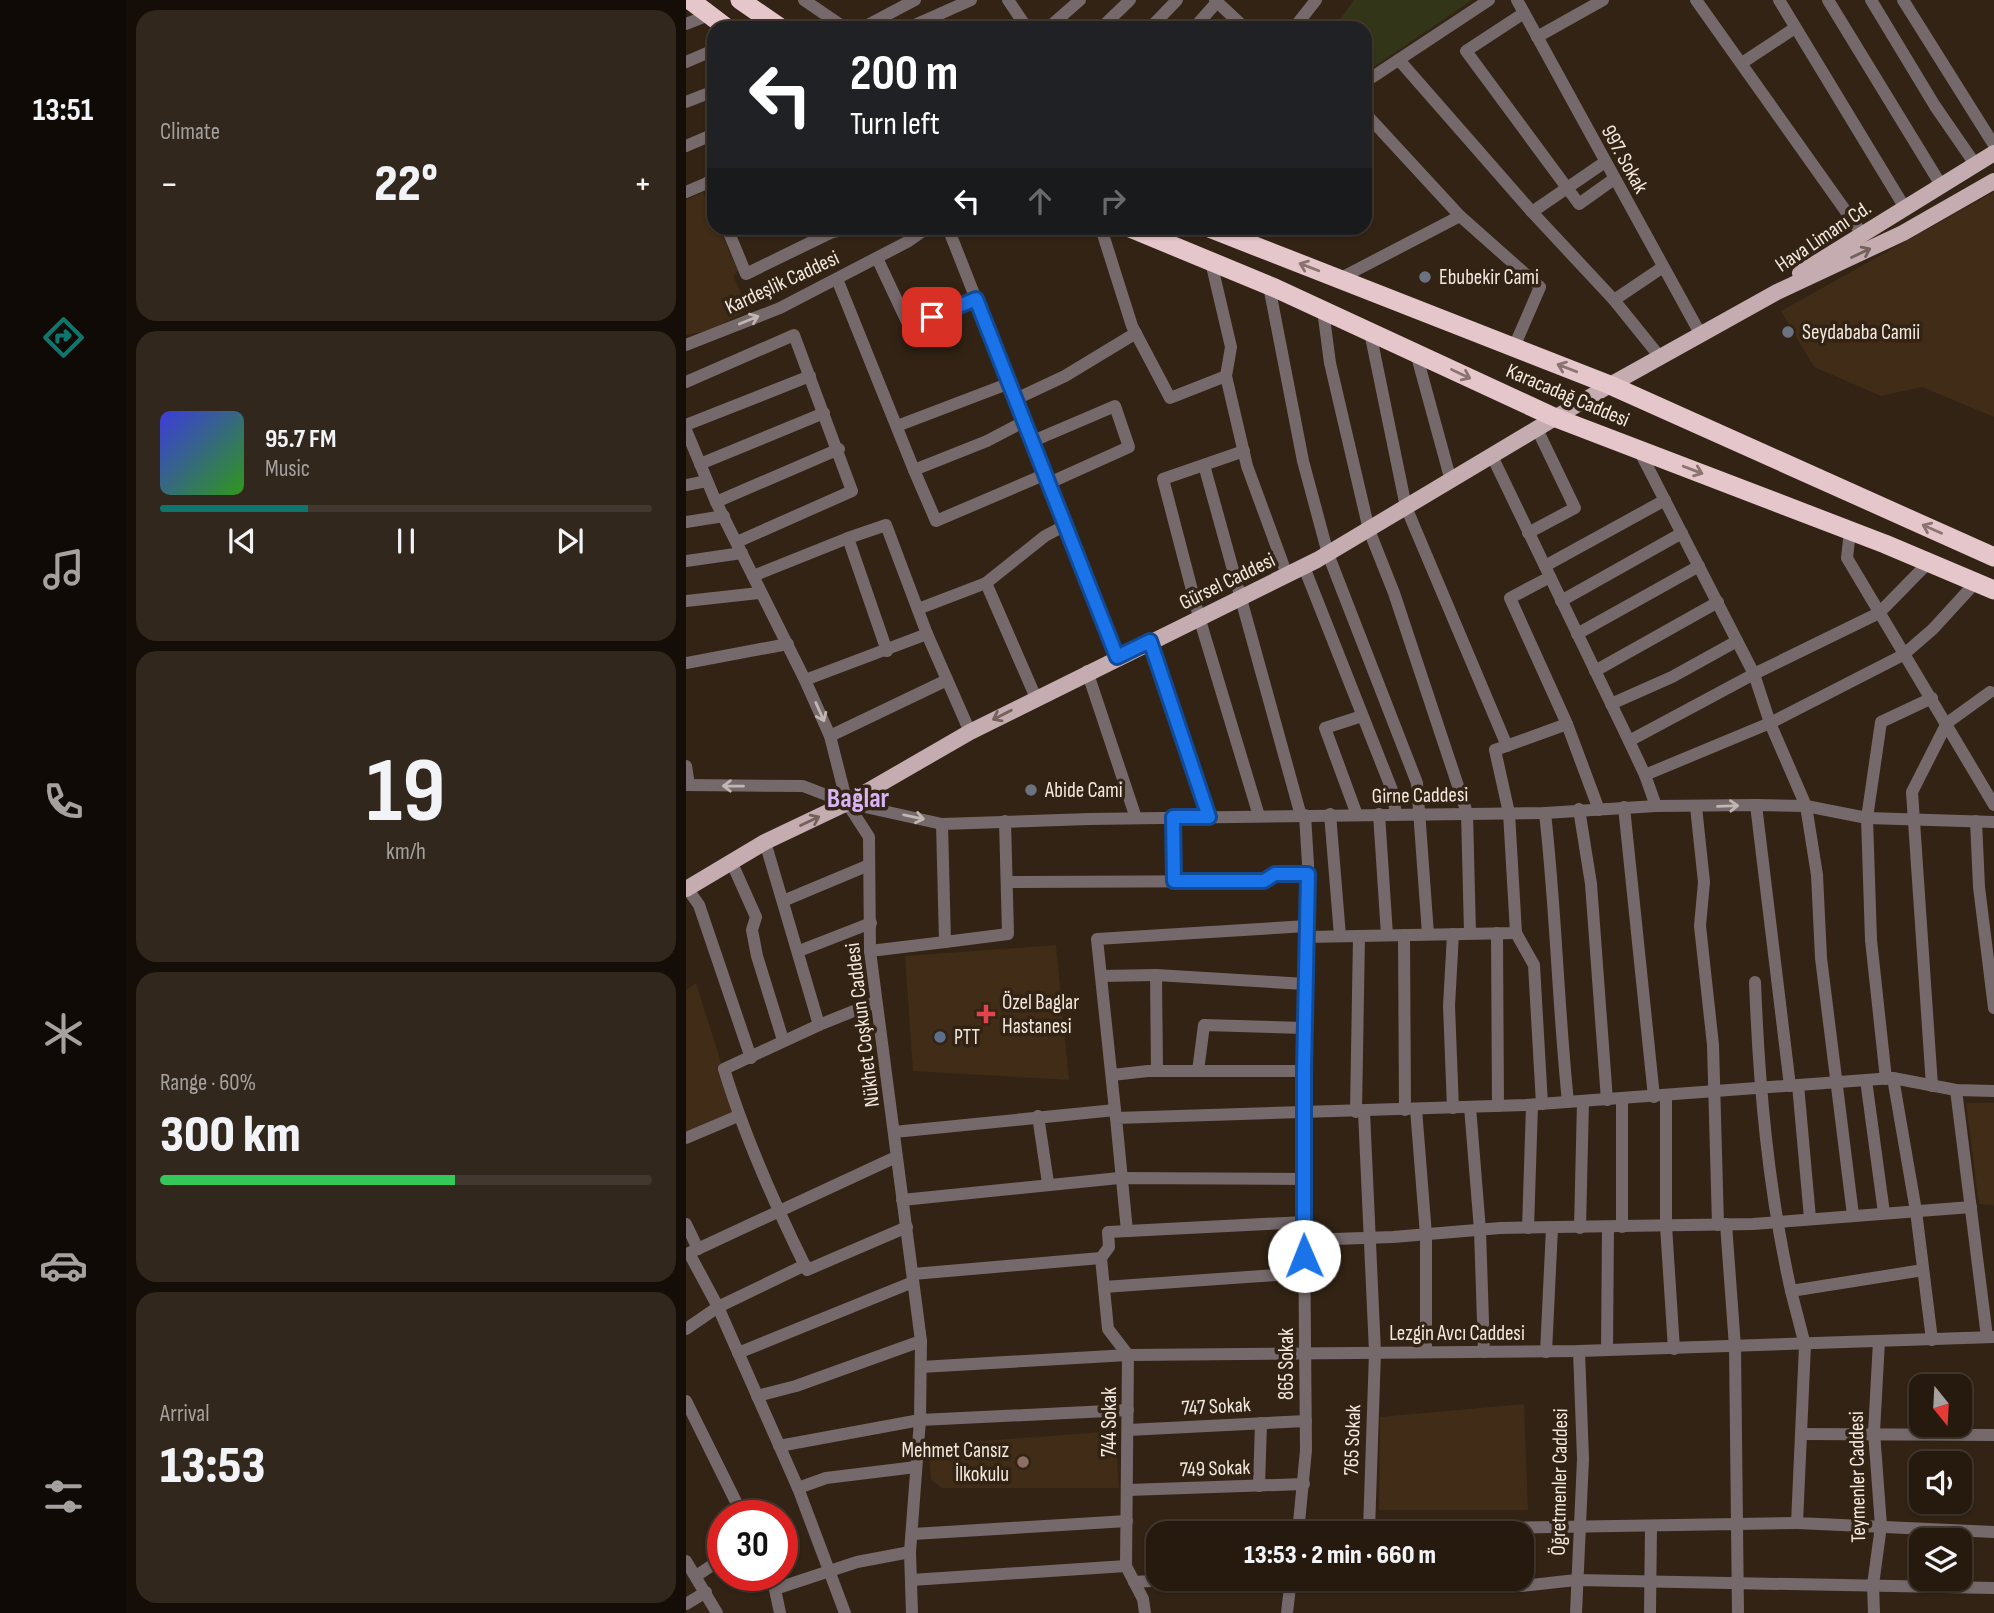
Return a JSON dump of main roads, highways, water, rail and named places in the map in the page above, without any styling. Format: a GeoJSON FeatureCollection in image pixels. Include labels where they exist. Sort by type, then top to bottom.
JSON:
{"type":"FeatureCollection","features":[{"type":"Feature","properties":{"kind":"highway"},"geometry":{"type":"LineString","coordinates":[[690,0],[717,21]]}},
{"type":"Feature","properties":{"kind":"highway"},"geometry":{"type":"LineString","coordinates":[[740,0],[771,21]]}},
{"type":"Feature","properties":{"kind":"highway","name":"Karacadağ Caddesi"},"geometry":{"type":"LineString","coordinates":[[1147,235],[1323,310],[1556,418],[1985,586]]}},
{"type":"Feature","properties":{"kind":"highway","name":"Karacadağ Caddesi"},"geometry":{"type":"LineString","coordinates":[[1227,235],[1610,385],[1994,557]]}},
{"type":"Feature","properties":{"kind":"main road","name":"Hava Limanı Cd."},"geometry":{"type":"LineString","coordinates":[[1777,292],[1803,270],[1994,153]]}},
{"type":"Feature","properties":{"kind":"main road","name":"Hava Limanı Cd."},"geometry":{"type":"LineString","coordinates":[[1777,292],[1903,233],[1994,181]]}},
{"type":"Feature","properties":{"kind":"main road","name":"Gürsel Caddesi"},"geometry":{"type":"LineString","coordinates":[[687,889],[765,842],[847,803],[1035,698],[1328,554],[1610,385],[1777,292]]}},
{"type":"Feature","properties":{"kind":"place","name":"Ebubekir Cami"},"geometry":{"type":"Point","coordinates":[1425,277]}},
{"type":"Feature","properties":{"kind":"place","name":"Seydababa Camii"},"geometry":{"type":"Point","coordinates":[1788,332]}},
{"type":"Feature","properties":{"kind":"place","name":"Abide Cami"},"geometry":{"type":"Point","coordinates":[1031,790]}},
{"type":"Feature","properties":{"kind":"place","name":"Özel Baglar Hastanesi"},"geometry":{"type":"Point","coordinates":[986,1014]}},
{"type":"Feature","properties":{"kind":"place","name":"PTT"},"geometry":{"type":"Point","coordinates":[940,1037]}},
{"type":"Feature","properties":{"kind":"place","name":"Mehmet Cansız İlkokulu"},"geometry":{"type":"Point","coordinates":[1023,1462]}},
{"type":"Feature","properties":{"kind":"district","name":"Bağlar"},"geometry":{"type":"Point","coordinates":[858,797]}}]}
